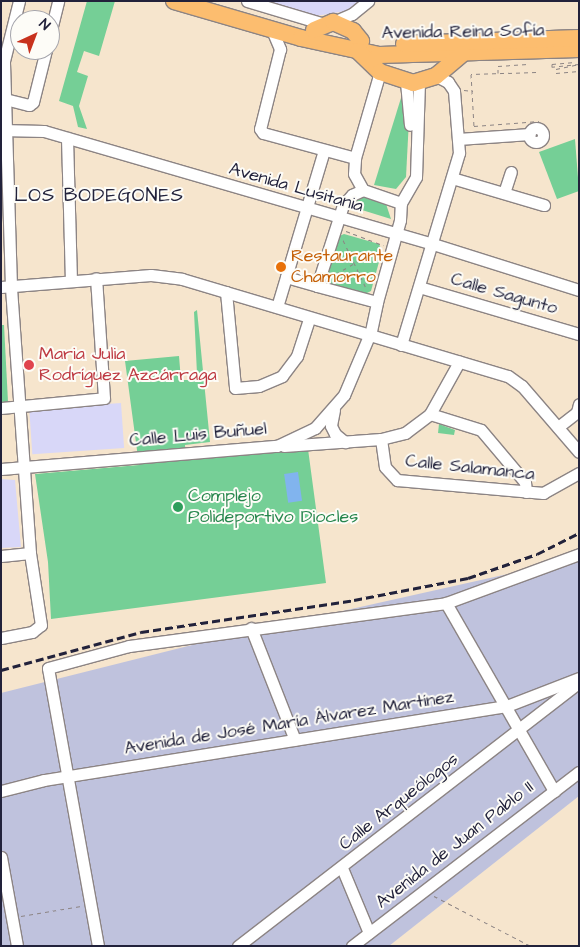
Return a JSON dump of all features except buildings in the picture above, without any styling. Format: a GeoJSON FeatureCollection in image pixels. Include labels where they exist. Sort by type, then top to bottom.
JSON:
{"type":"FeatureCollection","features":[{"type":"Feature","properties":{"kind":"highway","name":"Avenida Reina Sofía"},"geometry":{"type":"LineString","coordinates":[[174,1],[272,30],[318,28]]}},
{"type":"Feature","properties":{"kind":"highway","name":"Avenida Reina Sofía"},"geometry":{"type":"LineString","coordinates":[[213,1],[318,28],[411,56],[512,52],[578,54]]}},
{"type":"Feature","properties":{"kind":"highway"},"geometry":{"type":"LineString","coordinates":[[318,28],[357,41],[380,72],[413,82],[436,76],[462,54]]}},
{"type":"Feature","properties":{"kind":"highway","name":"Avenida Reina Sofía"},"geometry":{"type":"LineString","coordinates":[[357,41],[408,45],[579,38]]}},
{"type":"Feature","properties":{"kind":"street"},"geometry":{"type":"LineString","coordinates":[[1,638],[32,632],[40,625],[30,554],[20,406],[6,286],[4,45],[19,1]]}},
{"type":"Feature","properties":{"kind":"street","name":"Avenida Reina Sofía"},"geometry":{"type":"LineString","coordinates":[[247,1],[318,28]]}},
{"type":"Feature","properties":{"kind":"street"},"geometry":{"type":"LineString","coordinates":[[280,49],[290,41],[352,14],[368,1]]}},
{"type":"Feature","properties":{"kind":"street"},"geometry":{"type":"LineString","coordinates":[[352,14],[357,41]]}},
{"type":"Feature","properties":{"kind":"street"},"geometry":{"type":"LineString","coordinates":[[272,30],[280,49],[260,129],[263,133],[355,158]]}},
{"type":"Feature","properties":{"kind":"street"},"geometry":{"type":"LineString","coordinates":[[5,99],[29,105],[33,102],[44,60]]}},
{"type":"Feature","properties":{"kind":"street"},"geometry":{"type":"LineString","coordinates":[[380,72],[355,158],[354,174],[363,190],[401,203]]}},
{"type":"Feature","properties":{"kind":"street"},"geometry":{"type":"LineString","coordinates":[[401,345],[459,153],[454,91],[448,82],[436,76]]}},
{"type":"Feature","properties":{"kind":"street","name":"Calle Luis Buñuel"},"geometry":{"type":"LineString","coordinates":[[1,470],[277,446],[315,428],[334,410],[353,381],[367,335],[365,331],[371,310],[377,302],[396,235],[401,203],[410,179],[410,96],[413,82]]}},
{"type":"Feature","properties":{"kind":"street","name":"Avenida Lusitania"},"geometry":{"type":"LineString","coordinates":[[4,130],[44,131],[306,210],[433,244],[579,288]]}},
{"type":"Feature","properties":{"kind":"street"},"geometry":{"type":"LineString","coordinates":[[458,138],[530,134]]}},
{"type":"Feature","properties":{"kind":"street"},"geometry":{"type":"LineString","coordinates":[[67,138],[72,279]]}},
{"type":"Feature","properties":{"kind":"street"},"geometry":{"type":"LineString","coordinates":[[277,307],[324,150]]}},
{"type":"Feature","properties":{"kind":"street"},"geometry":{"type":"LineString","coordinates":[[504,193],[510,172]]}},
{"type":"Feature","properties":{"kind":"street"},"geometry":{"type":"LineString","coordinates":[[452,178],[544,205]]}},
{"type":"Feature","properties":{"kind":"street"},"geometry":{"type":"LineString","coordinates":[[321,284],[343,205],[363,190]]}},
{"type":"Feature","properties":{"kind":"street"},"geometry":{"type":"LineString","coordinates":[[6,286],[72,279],[151,275],[182,279],[508,376],[522,386],[579,452]]}},
{"type":"Feature","properties":{"kind":"street"},"geometry":{"type":"LineString","coordinates":[[286,277],[321,284],[377,302]]}},
{"type":"Feature","properties":{"kind":"street"},"geometry":{"type":"LineString","coordinates":[[1,408],[104,398],[96,278]]}},
{"type":"Feature","properties":{"kind":"street","name":"Calle Sagunto"},"geometry":{"type":"LineString","coordinates":[[419,288],[579,334]]}},
{"type":"Feature","properties":{"kind":"street"},"geometry":{"type":"LineString","coordinates":[[226,292],[235,388],[259,386],[282,376],[297,356],[309,318]]}},
{"type":"Feature","properties":{"kind":"street"},"geometry":{"type":"LineString","coordinates":[[277,446],[382,439],[405,433],[430,414],[459,362]]}},
{"type":"Feature","properties":{"kind":"street"},"geometry":{"type":"LineString","coordinates":[[558,427],[577,412],[579,404]]}},
{"type":"Feature","properties":{"kind":"street"},"geometry":{"type":"LineString","coordinates":[[334,410],[331,426],[335,434],[345,442]]}},
{"type":"Feature","properties":{"kind":"street"},"geometry":{"type":"LineString","coordinates":[[430,414],[481,430],[525,482],[526,492]]}},
{"type":"Feature","properties":{"kind":"street","name":"Calle Salamanca"},"geometry":{"type":"LineString","coordinates":[[382,439],[385,467],[397,480],[543,493],[579,471]]}},
{"type":"Feature","properties":{"kind":"street"},"geometry":{"type":"LineString","coordinates":[[579,462],[579,471]]}},
{"type":"Feature","properties":{"kind":"street"},"geometry":{"type":"LineString","coordinates":[[1,556],[30,554]]}},
{"type":"Feature","properties":{"kind":"street"},"geometry":{"type":"LineString","coordinates":[[98,946],[70,776],[48,668],[129,646],[446,603],[579,554]]}},
{"type":"Feature","properties":{"kind":"street"},"geometry":{"type":"LineString","coordinates":[[446,603],[507,706],[554,791]]}},
{"type":"Feature","properties":{"kind":"street"},"geometry":{"type":"LineString","coordinates":[[251,628],[295,740]]}},
{"type":"Feature","properties":{"kind":"street","name":"Avenida de José María Álvarez Martínez"},"geometry":{"type":"LineString","coordinates":[[1,791],[70,776],[507,706],[579,678]]}},
{"type":"Feature","properties":{"kind":"street","name":"Calle Arqueólogos"},"geometry":{"type":"LineString","coordinates":[[238,946],[342,868],[579,683]]}},
{"type":"Feature","properties":{"kind":"street","name":"Avenida de Juan Pablo II"},"geometry":{"type":"LineString","coordinates":[[352,946],[579,772]]}},
{"type":"Feature","properties":{"kind":"street"},"geometry":{"type":"LineString","coordinates":[[1,857],[17,946]]}},
{"type":"Feature","properties":{"kind":"street"},"geometry":{"type":"LineString","coordinates":[[342,868],[369,933]]}},
{"type":"Feature","properties":{"kind":"path"},"geometry":{"type":"LineString","coordinates":[[499,74],[498,66],[528,65],[528,62],[512,62],[512,52]]}},
{"type":"Feature","properties":{"kind":"path"},"geometry":{"type":"LineString","coordinates":[[578,54],[578,62],[552,64],[552,67],[579,65]]}},
{"type":"Feature","properties":{"kind":"path"},"geometry":{"type":"LineString","coordinates":[[556,69],[579,65]]}},
{"type":"Feature","properties":{"kind":"path"},"geometry":{"type":"LineString","coordinates":[[556,73],[579,71]]}},
{"type":"Feature","properties":{"kind":"path"},"geometry":{"type":"LineString","coordinates":[[474,126],[471,74],[536,72]]}},
{"type":"Feature","properties":{"kind":"path"},"geometry":{"type":"LineString","coordinates":[[465,127],[539,121]]}},
{"type":"Feature","properties":{"kind":"path"},"geometry":{"type":"LineString","coordinates":[[321,284],[384,247],[380,242],[337,230]]}},
{"type":"Feature","properties":{"kind":"path"},"geometry":{"type":"LineString","coordinates":[[337,230],[368,293]]}},
{"type":"Feature","properties":{"kind":"path"},"geometry":{"type":"LineString","coordinates":[[424,891],[453,909],[531,946]]}},
{"type":"Feature","properties":{"kind":"path"},"geometry":{"type":"LineString","coordinates":[[12,918],[92,904]]}},
{"type":"Feature","properties":{"kind":"shaded area"},"geometry":{"type":"Polygon","coordinates":[[[266,1],[359,1],[346,11],[316,16],[266,1]]]}},
{"type":"Feature","properties":{"kind":"shaded area"},"geometry":{"type":"Polygon","coordinates":[[[121,403],[124,448],[32,454],[29,409],[121,403]]]}},
{"type":"Feature","properties":{"kind":"shaded area"},"geometry":{"type":"Polygon","coordinates":[[[1,479],[15,480],[21,547],[1,548],[1,479]]]}},
{"type":"Feature","properties":{"kind":"shaded area"},"geometry":{"type":"Polygon","coordinates":[[[579,558],[579,796],[389,946],[1,946],[1,693],[208,641],[579,558]]]}},
{"type":"Feature","properties":{"kind":"green space"},"geometry":{"type":"Polygon","coordinates":[[[87,1],[115,1],[99,56],[84,51],[77,72],[88,76],[79,106],[87,129],[78,127],[73,106],[59,101],[87,1]]]}},
{"type":"Feature","properties":{"kind":"green space"},"geometry":{"type":"Polygon","coordinates":[[[401,98],[410,100],[406,177],[396,189],[374,185],[401,98]]]}},
{"type":"Feature","properties":{"kind":"green space"},"geometry":{"type":"Polygon","coordinates":[[[575,139],[579,191],[557,199],[539,152],[575,139]]]}},
{"type":"Feature","properties":{"kind":"green space"},"geometry":{"type":"Polygon","coordinates":[[[369,194],[386,204],[391,219],[349,206],[354,200],[369,194]]]}},
{"type":"Feature","properties":{"kind":"green space"},"geometry":{"type":"Polygon","coordinates":[[[344,234],[379,244],[382,251],[371,291],[365,294],[329,284],[325,277],[337,237],[344,234]]]}},
{"type":"Feature","properties":{"kind":"green space","name":"Complejo Polideportivo Diocles"},"geometry":{"type":"Polygon","coordinates":[[[197,310],[210,442],[185,445],[186,460],[308,449],[326,583],[51,619],[48,562],[35,474],[139,465],[125,361],[179,356],[181,380],[191,380],[192,375],[197,374],[194,312],[197,310]]]}},
{"type":"Feature","properties":{"kind":"green space"},"geometry":{"type":"Polygon","coordinates":[[[1,325],[4,325],[8,402],[1,402],[1,325]]]}},
{"type":"Feature","properties":{"kind":"green space"},"geometry":{"type":"Polygon","coordinates":[[[439,424],[455,430],[454,435],[438,433],[439,424]]]}},
{"type":"Feature","properties":{"kind":"water"},"geometry":{"type":"Polygon","coordinates":[[[298,472],[302,501],[288,503],[284,474],[298,472]]]}},
{"type":"Feature","properties":{"kind":"railway"},"geometry":{"type":"LineString","coordinates":[[1,670],[141,632],[354,600],[468,578],[537,554],[579,533]]}},
{"type":"Feature","properties":{"kind":"place","name":"Restaurante Chamorro"},"geometry":{"type":"Point","coordinates":[281,267]}},
{"type":"Feature","properties":{"kind":"place","name":"Maria Julia Rodríguez Azcárraga"},"geometry":{"type":"Point","coordinates":[29,365]}},
{"type":"Feature","properties":{"kind":"place","name":"Complejo Polideportivo Diocles"},"geometry":{"type":"Point","coordinates":[178,507]}},
{"type":"Feature","properties":{"kind":"district","name":"LOS BODEGONES"},"geometry":{"type":"Point","coordinates":[99,196]}}]}
